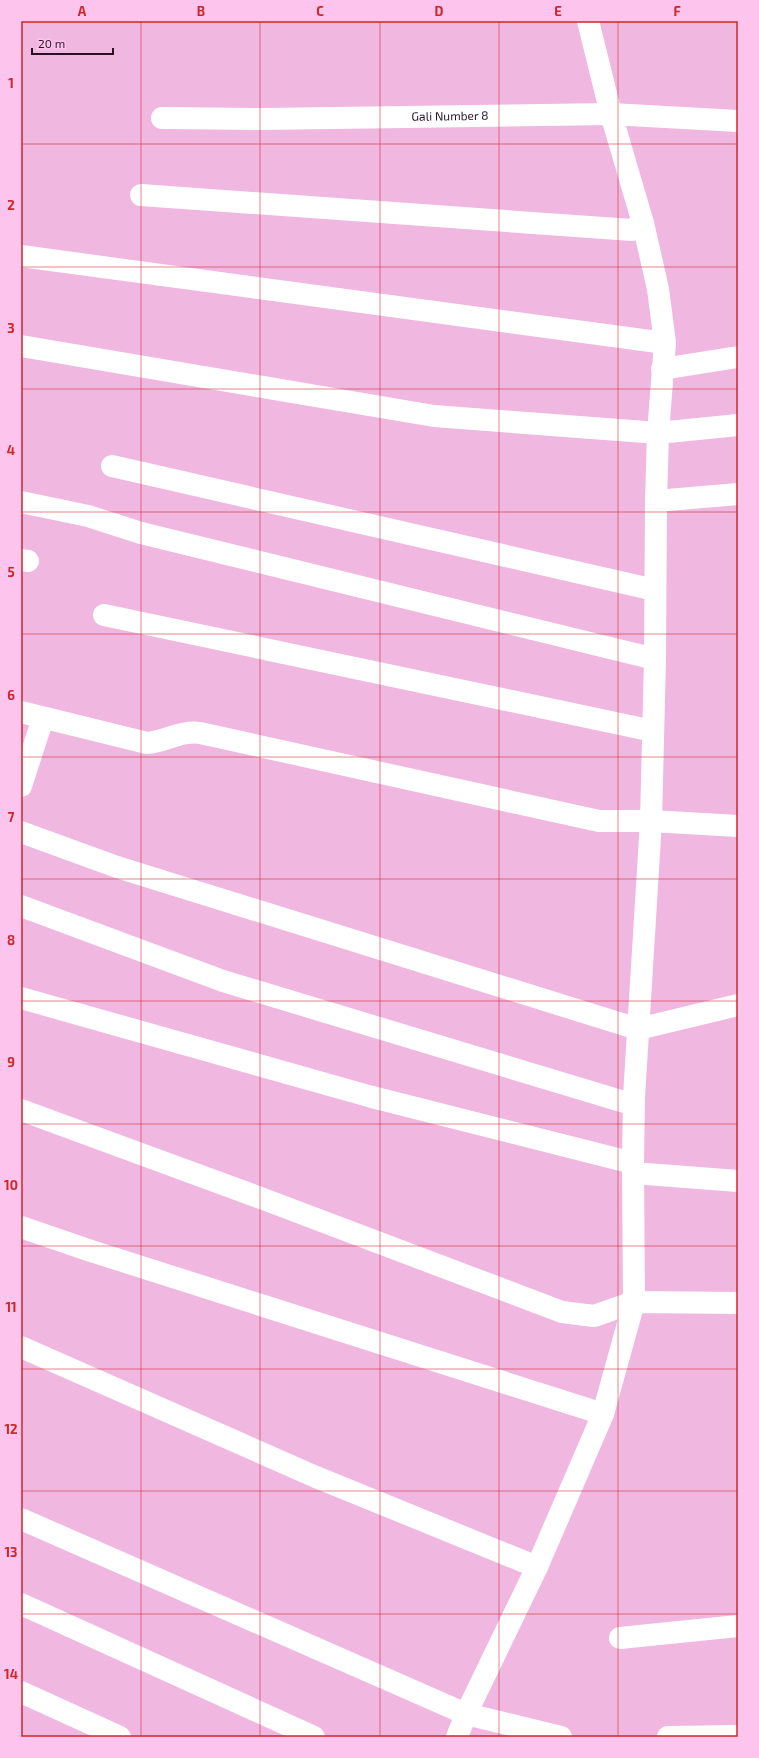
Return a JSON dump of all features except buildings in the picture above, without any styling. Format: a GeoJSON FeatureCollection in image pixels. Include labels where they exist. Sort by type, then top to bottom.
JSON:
{"type":"FeatureCollection","features":[{"type":"Feature","properties":{"kind":"street"},"geometry":{"type":"LineString","coordinates":[[457,1737],[466,1714],[537,1567],[603,1414],[634,1302],[634,1097],[651,822],[655,659],[656,501],[658,433],[664,343],[658,289],[643,223],[611,114],[588,21]]}},
{"type":"Feature","properties":{"kind":"street","name":"Gali Number 8"},"geometry":{"type":"LineString","coordinates":[[162,118],[262,119],[611,114],[738,122]]}},
{"type":"Feature","properties":{"kind":"street"},"geometry":{"type":"LineString","coordinates":[[141,195],[632,230],[643,223]]}},
{"type":"Feature","properties":{"kind":"street"},"geometry":{"type":"LineString","coordinates":[[21,256],[664,343]]}},
{"type":"Feature","properties":{"kind":"street"},"geometry":{"type":"LineString","coordinates":[[21,346],[434,416],[658,433],[738,425]]}},
{"type":"Feature","properties":{"kind":"street"},"geometry":{"type":"LineString","coordinates":[[662,370],[738,357]]}},
{"type":"Feature","properties":{"kind":"street"},"geometry":{"type":"LineString","coordinates":[[112,466],[655,590]]}},
{"type":"Feature","properties":{"kind":"street"},"geometry":{"type":"LineString","coordinates":[[656,501],[738,494]]}},
{"type":"Feature","properties":{"kind":"street"},"geometry":{"type":"LineString","coordinates":[[21,502],[88,516],[141,533],[655,659]]}},
{"type":"Feature","properties":{"kind":"street"},"geometry":{"type":"LineString","coordinates":[[104,615],[653,731]]}},
{"type":"Feature","properties":{"kind":"street"},"geometry":{"type":"LineString","coordinates":[[21,712],[147,742],[156,742],[191,732],[200,733],[599,821],[738,826]]}},
{"type":"Feature","properties":{"kind":"street"},"geometry":{"type":"LineString","coordinates":[[21,786],[43,718]]}},
{"type":"Feature","properties":{"kind":"street"},"geometry":{"type":"LineString","coordinates":[[21,832],[117,867],[638,1029],[738,1005]]}},
{"type":"Feature","properties":{"kind":"street"},"geometry":{"type":"LineString","coordinates":[[21,906],[223,981],[631,1104],[634,1097]]}},
{"type":"Feature","properties":{"kind":"street"},"geometry":{"type":"LineString","coordinates":[[21,998],[372,1097],[633,1168],[738,1181]]}},
{"type":"Feature","properties":{"kind":"street"},"geometry":{"type":"LineString","coordinates":[[21,1110],[266,1200],[562,1312],[594,1316],[634,1302],[738,1303]]}},
{"type":"Feature","properties":{"kind":"street"},"geometry":{"type":"LineString","coordinates":[[21,1227],[603,1414]]}},
{"type":"Feature","properties":{"kind":"street"},"geometry":{"type":"LineString","coordinates":[[21,1347],[316,1477],[537,1567]]}},
{"type":"Feature","properties":{"kind":"street"},"geometry":{"type":"LineString","coordinates":[[21,1519],[466,1714],[561,1737]]}},
{"type":"Feature","properties":{"kind":"street"},"geometry":{"type":"LineString","coordinates":[[21,1604],[314,1737]]}},
{"type":"Feature","properties":{"kind":"street"},"geometry":{"type":"LineString","coordinates":[[620,1638],[738,1626]]}},
{"type":"Feature","properties":{"kind":"street"},"geometry":{"type":"LineString","coordinates":[[21,1692],[120,1737]]}},
{"type":"Feature","properties":{"kind":"street"},"geometry":{"type":"LineString","coordinates":[[668,1737],[738,1736]]}}]}
